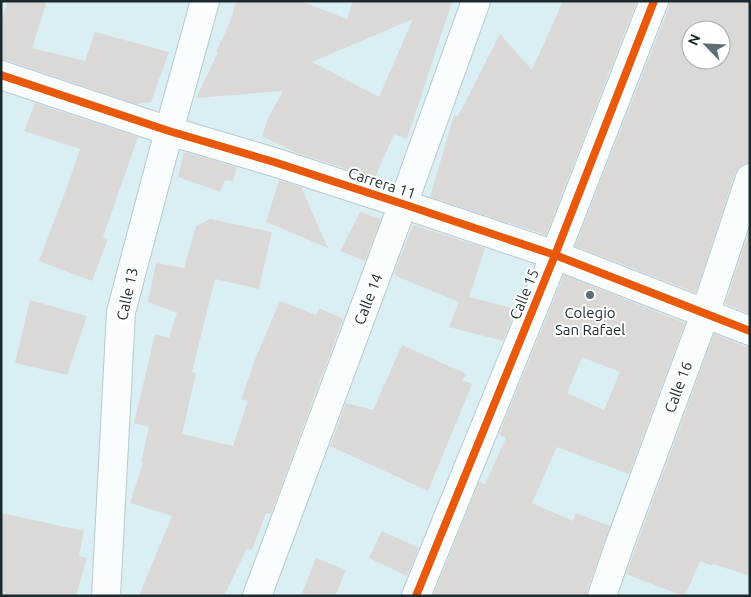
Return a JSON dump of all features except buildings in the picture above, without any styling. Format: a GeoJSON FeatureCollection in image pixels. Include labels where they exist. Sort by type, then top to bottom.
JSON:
{"type":"FeatureCollection","features":[{"type":"Feature","properties":{"kind":"street","name":"Calle 13"},"geometry":{"type":"LineString","coordinates":[[106,596],[121,312],[205,1]]}},
{"type":"Feature","properties":{"kind":"street","name":"Calle 14"},"geometry":{"type":"LineString","coordinates":[[257,596],[403,204],[476,1]]}},
{"type":"Feature","properties":{"kind":"street","name":"Calle 15"},"geometry":{"type":"LineString","coordinates":[[416,596],[555,255],[654,1]]}},
{"type":"Feature","properties":{"kind":"street","name":"Carrera 11"},"geometry":{"type":"LineString","coordinates":[[1,75],[169,131],[274,162],[555,255],[750,332]]}},
{"type":"Feature","properties":{"kind":"street","name":"Calle 16"},"geometry":{"type":"LineString","coordinates":[[602,596],[705,314],[750,178]]}},
{"type":"Feature","properties":{"kind":"cycle path"},"geometry":{"type":"LineString","coordinates":[[416,596],[555,255],[654,1]]}},
{"type":"Feature","properties":{"kind":"cycle path"},"geometry":{"type":"LineString","coordinates":[[1,75],[169,131],[274,162],[555,255],[750,331]]}},
{"type":"Feature","properties":{"kind":"place","name":"Colegio San Rafael"},"geometry":{"type":"Point","coordinates":[590,295]}}]}
